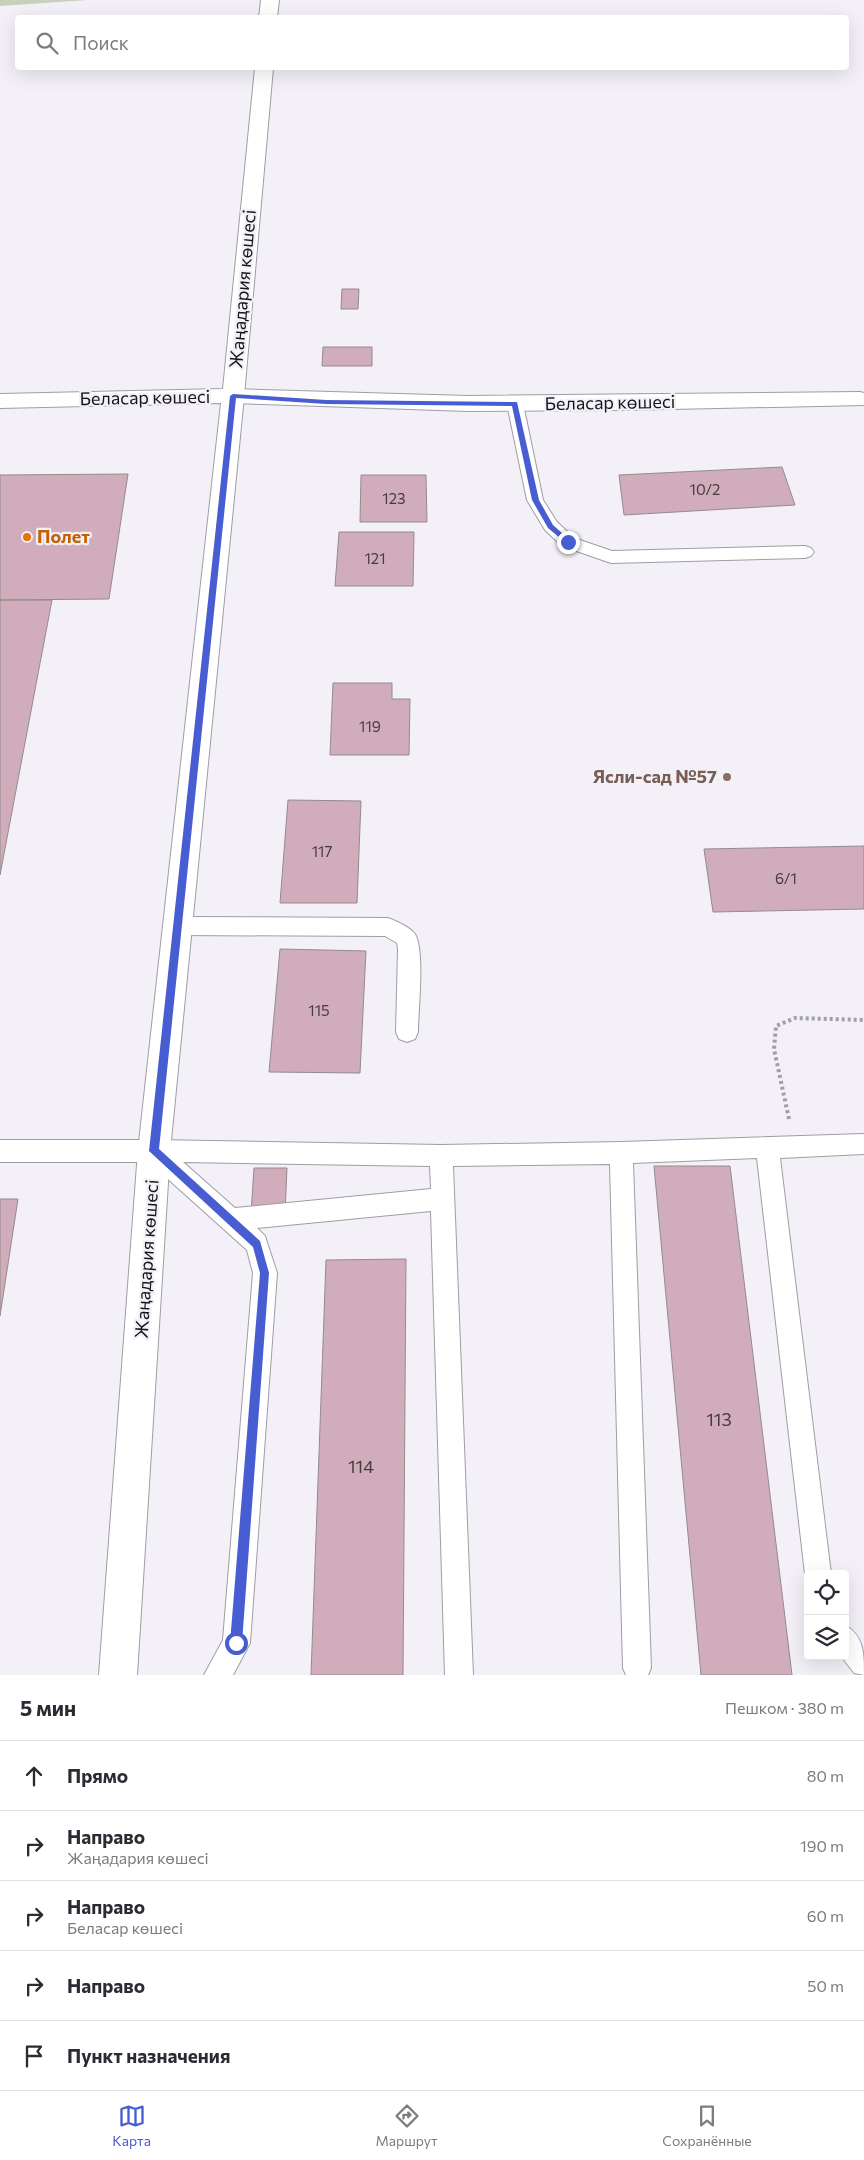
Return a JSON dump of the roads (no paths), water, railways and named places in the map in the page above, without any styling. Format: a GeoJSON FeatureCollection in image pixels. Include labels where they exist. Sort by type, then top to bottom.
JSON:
{"type":"FeatureCollection","features":[{"type":"Feature","properties":{"kind":"street"},"geometry":{"type":"LineString","coordinates":[[268,15],[270,0]]}},
{"type":"Feature","properties":{"kind":"street","name":"Жаңадария көшесі"},"geometry":{"type":"LineString","coordinates":[[118,1675],[154,1151],[233,396],[264,70]]}},
{"type":"Feature","properties":{"kind":"street","name":"Беласар көшесі"},"geometry":{"type":"LineString","coordinates":[[0,401],[233,396],[326,402],[514,404],[863,401]]}},
{"type":"Feature","properties":{"kind":"lane"},"geometry":{"type":"LineString","coordinates":[[514,404],[535,500],[551,526],[568,542],[612,557],[805,552]]}},
{"type":"Feature","properties":{"kind":"lane"},"geometry":{"type":"LineString","coordinates":[[178,926],[388,926],[406,938],[409,950],[407,1032]]}},
{"type":"Feature","properties":{"kind":"lane"},"geometry":{"type":"LineString","coordinates":[[0,1151],[154,1151],[441,1156],[621,1153],[864,1144]]}},
{"type":"Feature","properties":{"kind":"lane"},"geometry":{"type":"LineString","coordinates":[[767,1148],[818,1570]]}},
{"type":"Feature","properties":{"kind":"lane"},"geometry":{"type":"LineString","coordinates":[[154,1151],[257,1244],[264,1273],[236,1643],[218,1675]]}},
{"type":"Feature","properties":{"kind":"lane"},"geometry":{"type":"LineString","coordinates":[[621,1153],[637,1668]]}},
{"type":"Feature","properties":{"kind":"lane"},"geometry":{"type":"LineString","coordinates":[[441,1156],[459,1675]]}},
{"type":"Feature","properties":{"kind":"lane"},"geometry":{"type":"LineString","coordinates":[[230,1220],[442,1199]]}},
{"type":"Feature","properties":{"kind":"lane"},"geometry":{"type":"LineString","coordinates":[[849,1644],[864,1663]]}},
{"type":"Feature","properties":{"kind":"place","name":"Полет"},"geometry":{"type":"Point","coordinates":[27,537]}},
{"type":"Feature","properties":{"kind":"place","name":"Ясли-сад №57"},"geometry":{"type":"Point","coordinates":[727,777]}}]}
